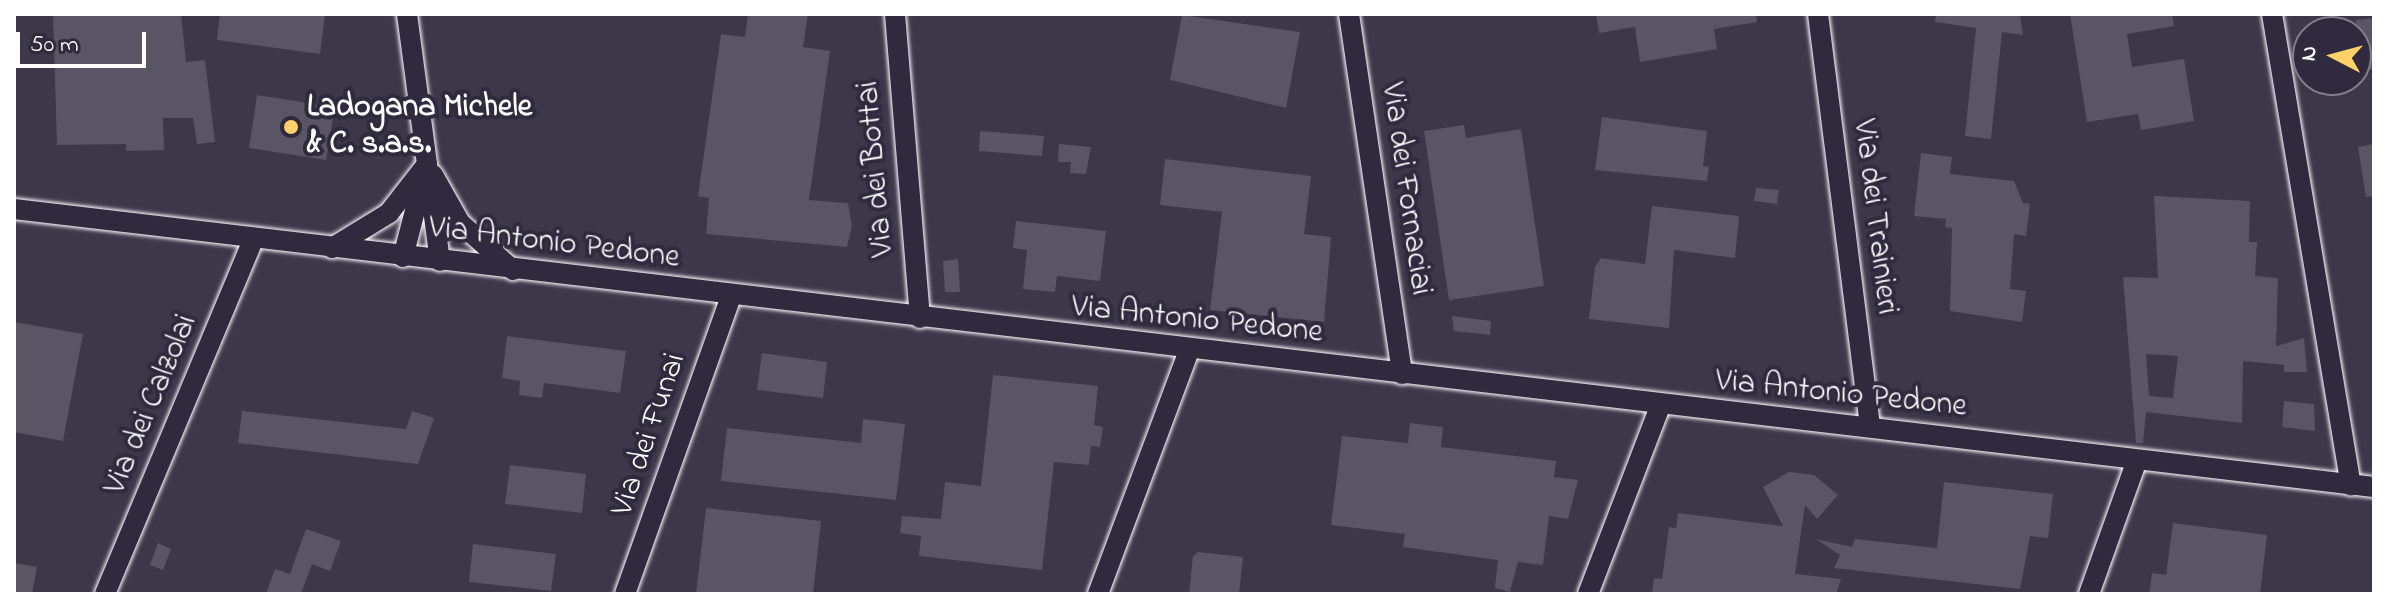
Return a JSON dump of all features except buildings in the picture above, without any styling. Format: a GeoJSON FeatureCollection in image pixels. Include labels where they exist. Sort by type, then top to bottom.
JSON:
{"type":"FeatureCollection","features":[{"type":"Feature","properties":{"kind":"street"},"geometry":{"type":"LineString","coordinates":[[407,14],[440,261]]}},
{"type":"Feature","properties":{"kind":"street","name":"Via dei Bottai"},"geometry":{"type":"LineString","coordinates":[[895,14],[920,318]]}},
{"type":"Feature","properties":{"kind":"street","name":"Via dei Fornaciai"},"geometry":{"type":"LineString","coordinates":[[1349,14],[1402,374]]}},
{"type":"Feature","properties":{"kind":"street","name":"Via dei Trainieri"},"geometry":{"type":"LineString","coordinates":[[1818,14],[1870,427]]}},
{"type":"Feature","properties":{"kind":"street"},"geometry":{"type":"LineString","coordinates":[[2272,14],[2351,485]]}},
{"type":"Feature","properties":{"kind":"street"},"geometry":{"type":"LineString","coordinates":[[332,248],[389,213],[427,164]]}},
{"type":"Feature","properties":{"kind":"street"},"geometry":{"type":"LineString","coordinates":[[403,257],[427,164]]}},
{"type":"Feature","properties":{"kind":"street"},"geometry":{"type":"LineString","coordinates":[[427,164],[460,223],[513,270]]}},
{"type":"Feature","properties":{"kind":"street","name":"Via Antonio Pedone"},"geometry":{"type":"LineString","coordinates":[[14,209],[1189,351],[2374,487]]}},
{"type":"Feature","properties":{"kind":"street","name":"Via dei Calzolai"},"geometry":{"type":"LineString","coordinates":[[105,594],[254,238]]}},
{"type":"Feature","properties":{"kind":"street","name":"Via dei Funai"},"geometry":{"type":"LineString","coordinates":[[625,594],[731,296]]}},
{"type":"Feature","properties":{"kind":"street"},"geometry":{"type":"LineString","coordinates":[[1098,594],[1189,351]]}},
{"type":"Feature","properties":{"kind":"street"},"geometry":{"type":"LineString","coordinates":[[1588,594],[1660,406]]}},
{"type":"Feature","properties":{"kind":"street"},"geometry":{"type":"LineString","coordinates":[[2089,594],[2137,460]]}},
{"type":"Feature","properties":{"kind":"shaded area"},"geometry":{"type":"Polygon","coordinates":[[[14,14],[2374,14],[2374,594],[14,594],[14,14]]]}},
{"type":"Feature","properties":{"kind":"place","name":"Ladogana Michele & C. s.a.s."},"geometry":{"type":"Point","coordinates":[291,127]}}]}
